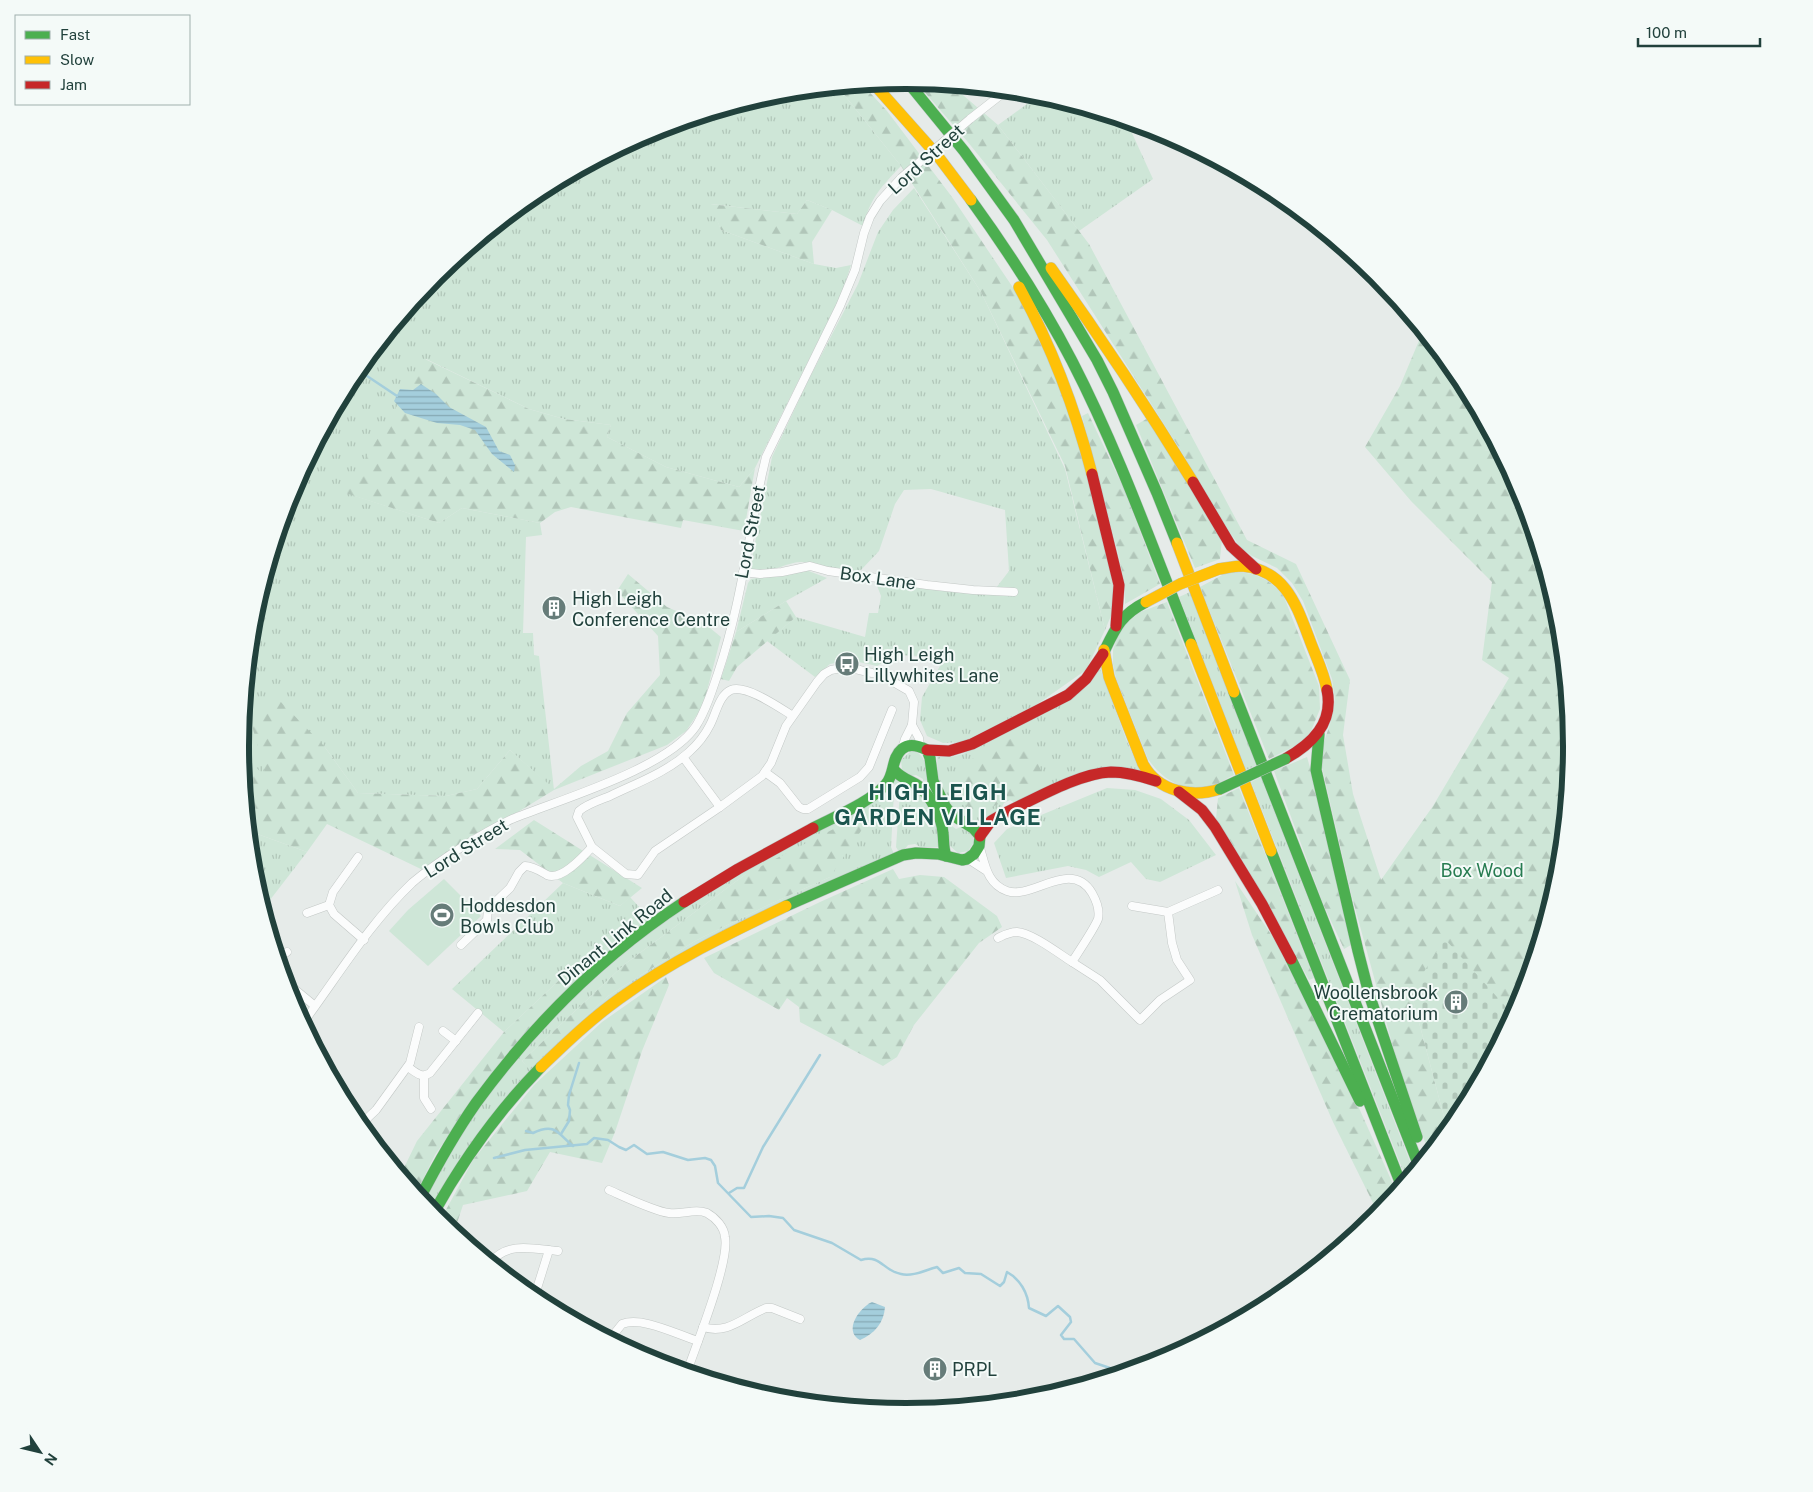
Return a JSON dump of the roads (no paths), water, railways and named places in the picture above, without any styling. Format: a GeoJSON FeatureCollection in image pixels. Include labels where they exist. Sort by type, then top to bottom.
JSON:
{"type":"FeatureCollection","features":[{"type":"Feature","properties":{"kind":"main road"},"geometry":{"type":"LineString","coordinates":[[913,89],[964,151],[1066,288],[1177,455],[1231,546],[1256,569]]}},
{"type":"Feature","properties":{"kind":"main road"},"geometry":{"type":"LineString","coordinates":[[879,90],[945,165],[989,226],[1034,295],[1072,361],[1104,428],[1142,517],[1400,1181]]}},
{"type":"Feature","properties":{"kind":"main road"},"geometry":{"type":"LineString","coordinates":[[945,165],[1039,323],[1068,391],[1080,428],[1119,585],[1116,626]]}},
{"type":"Feature","properties":{"kind":"main road"},"geometry":{"type":"LineString","coordinates":[[1014,220],[1097,360],[1140,450],[1417,1160]]}},
{"type":"Feature","properties":{"kind":"main road"},"geometry":{"type":"LineString","coordinates":[[902,749],[907,746],[949,751],[972,744],[1068,695],[1088,679],[1116,626],[1128,612],[1180,584],[1219,569],[1241,566],[1256,569],[1270,575],[1282,584],[1294,600],[1326,684],[1329,699],[1326,715],[1319,734],[1316,770],[1369,994],[1423,1153]]}},
{"type":"Feature","properties":{"kind":"main road"},"geometry":{"type":"LineString","coordinates":[[1104,650],[1109,677],[1139,756],[1156,781]]}},
{"type":"Feature","properties":{"kind":"main road"},"geometry":{"type":"LineString","coordinates":[[1179,792],[1195,795],[1220,789],[1298,752],[1319,734]]}},
{"type":"Feature","properties":{"kind":"main road"},"geometry":{"type":"LineString","coordinates":[[923,748],[932,762],[933,781],[946,807],[956,818],[977,830],[980,842]]}},
{"type":"Feature","properties":{"kind":"main road","name":"Dinant Link Road"},"geometry":{"type":"LineString","coordinates":[[424,1191],[448,1146],[488,1089],[533,1034],[578,988],[630,942],[689,899],[758,857],[867,799],[884,786],[894,770],[894,761],[902,749]]}},
{"type":"Feature","properties":{"kind":"main road"},"geometry":{"type":"LineString","coordinates":[[894,770],[902,778],[919,786],[928,797],[940,819],[943,832],[943,848],[946,856]]}},
{"type":"Feature","properties":{"kind":"main road"},"geometry":{"type":"LineString","coordinates":[[438,1206],[465,1159],[505,1106],[532,1075],[624,995],[717,939],[834,884],[903,855],[914,852],[946,856],[955,860],[973,857],[991,821],[1003,814],[1084,777],[1097,773],[1120,772],[1156,781],[1179,792],[1202,810],[1215,827],[1262,904],[1288,952],[1399,1181]]}},
{"type":"Feature","properties":{"kind":"street","name":"Lord Street"},"geometry":{"type":"LineString","coordinates":[[308,1017],[364,940],[413,882],[463,847],[513,819],[634,770],[672,750],[686,738],[698,723],[715,682],[731,629],[766,457],[840,306],[855,270],[870,217],[880,201],[901,178],[1000,95]]}},
{"type":"Feature","properties":{"kind":"street","name":"Box Lane"},"geometry":{"type":"LineString","coordinates":[[743,572],[760,574],[782,572],[810,566],[828,571],[927,585],[1014,592]]}},
{"type":"Feature","properties":{"kind":"street"},"geometry":{"type":"LineString","coordinates":[[793,716],[759,696],[741,689],[732,689],[726,693],[720,703],[704,736],[683,757],[655,776],[579,811],[577,817],[592,847],[626,874],[635,876],[641,872],[655,851],[756,782],[771,763],[786,726],[793,716],[824,674],[838,668],[847,667],[883,676],[909,691],[914,702],[912,725],[902,749]]}},
{"type":"Feature","properties":{"kind":"street"},"geometry":{"type":"LineString","coordinates":[[765,772],[780,782],[799,807],[803,810],[808,809],[860,777],[869,768],[892,710]]}},
{"type":"Feature","properties":{"kind":"street"},"geometry":{"type":"LineString","coordinates":[[912,725],[923,748]]}},
{"type":"Feature","properties":{"kind":"street"},"geometry":{"type":"LineString","coordinates":[[683,757],[720,807]]}},
{"type":"Feature","properties":{"kind":"street"},"geometry":{"type":"LineString","coordinates":[[980,842],[985,870]]}},
{"type":"Feature","properties":{"kind":"street"},"geometry":{"type":"LineString","coordinates":[[461,945],[487,920],[488,909],[510,888],[519,872],[525,866],[530,866],[550,876],[559,875],[581,859],[592,847]]}},
{"type":"Feature","properties":{"kind":"street"},"geometry":{"type":"LineString","coordinates":[[358,856],[333,892],[329,906],[334,914],[364,940]]}},
{"type":"Feature","properties":{"kind":"street"},"geometry":{"type":"LineString","coordinates":[[968,859],[985,870],[999,887],[1008,892],[1020,892],[1066,878],[1080,882],[1091,891],[1097,903],[1098,918],[1072,962]]}},
{"type":"Feature","properties":{"kind":"street"},"geometry":{"type":"LineString","coordinates":[[1132,906],[1168,912],[1218,890]]}},
{"type":"Feature","properties":{"kind":"street"},"geometry":{"type":"LineString","coordinates":[[307,913],[329,906]]}},
{"type":"Feature","properties":{"kind":"street"},"geometry":{"type":"LineString","coordinates":[[998,938],[1007,933],[1026,934],[1100,980],[1140,1020],[1160,1000],[1190,980],[1177,960],[1172,943],[1168,912]]}},
{"type":"Feature","properties":{"kind":"street"},"geometry":{"type":"LineString","coordinates":[[283,954],[287,952]]}},
{"type":"Feature","properties":{"kind":"street"},"geometry":{"type":"LineString","coordinates":[[296,991],[315,1006]]}},
{"type":"Feature","properties":{"kind":"street"},"geometry":{"type":"LineString","coordinates":[[408,1067],[418,1074],[427,1076],[478,1014]]}},
{"type":"Feature","properties":{"kind":"street"},"geometry":{"type":"LineString","coordinates":[[366,1120],[408,1067],[413,1056],[419,1027]]}},
{"type":"Feature","properties":{"kind":"street"},"geometry":{"type":"LineString","coordinates":[[443,1032],[456,1042]]}},
{"type":"Feature","properties":{"kind":"street"},"geometry":{"type":"LineString","coordinates":[[424,1076],[424,1098],[431,1109]]}},
{"type":"Feature","properties":{"kind":"street"},"geometry":{"type":"LineString","coordinates":[[609,1190],[667,1213],[691,1211],[706,1213],[718,1222],[725,1235],[725,1248],[720,1273],[689,1366]]}},
{"type":"Feature","properties":{"kind":"street"},"geometry":{"type":"LineString","coordinates":[[495,1258],[500,1253],[509,1249],[525,1247],[558,1251]]}},
{"type":"Feature","properties":{"kind":"street"},"geometry":{"type":"LineString","coordinates":[[537,1289],[549,1250]]}},
{"type":"Feature","properties":{"kind":"street"},"geometry":{"type":"LineString","coordinates":[[703,1327],[722,1329],[766,1308],[772,1308],[800,1318]]}},
{"type":"Feature","properties":{"kind":"street"},"geometry":{"type":"LineString","coordinates":[[614,1334],[622,1324],[633,1321],[698,1341]]}},
{"type":"Feature","properties":{"kind":"water"},"geometry":{"type":"Polygon","coordinates":[[[421,384],[436,394],[449,407],[486,427],[499,451],[510,455],[515,465],[514,472],[492,454],[475,430],[460,425],[437,423],[405,413],[394,401],[400,389],[413,390],[421,384]]]}},
{"type":"Feature","properties":{"kind":"water"},"geometry":{"type":"Polygon","coordinates":[[[872,1302],[885,1307],[883,1318],[870,1335],[860,1340],[855,1336],[853,1326],[858,1314],[872,1302]]]}},
{"type":"Feature","properties":{"kind":"waterway"},"geometry":{"type":"LineString","coordinates":[[365,374],[397,396]]}},
{"type":"Feature","properties":{"kind":"waterway"},"geometry":{"type":"LineString","coordinates":[[729,1193],[737,1188],[744,1188],[763,1147],[820,1055]]}},
{"type":"Feature","properties":{"kind":"waterway"},"geometry":{"type":"LineString","coordinates":[[561,1134],[569,1121],[569,1095],[579,1063]]}},
{"type":"Feature","properties":{"kind":"waterway"},"geometry":{"type":"LineString","coordinates":[[526,1131],[533,1133],[552,1129],[573,1146]]}},
{"type":"Feature","properties":{"kind":"waterway"},"geometry":{"type":"LineString","coordinates":[[494,1158],[525,1150],[587,1144],[594,1138],[608,1140],[626,1150],[634,1145],[647,1154],[663,1152],[688,1160],[705,1158],[711,1160],[715,1166],[718,1183],[751,1217],[769,1216],[783,1218],[794,1230],[832,1243],[861,1260],[873,1259],[890,1270],[905,1275],[937,1267],[943,1273],[959,1268],[965,1273],[981,1274],[1000,1286],[1004,1282],[1007,1272],[1016,1278],[1022,1287],[1027,1297],[1029,1308],[1046,1316],[1058,1306],[1070,1317],[1071,1322],[1061,1335],[1064,1339],[1074,1339],[1095,1363],[1112,1370]]}},
{"type":"Feature","properties":{"kind":"place","name":"High Leigh Conference Centre"},"geometry":{"type":"Point","coordinates":[554,608]}},
{"type":"Feature","properties":{"kind":"place","name":"High Leigh Lillywhites Lane"},"geometry":{"type":"Point","coordinates":[847,664]}},
{"type":"Feature","properties":{"kind":"place","name":"Hoddesdon Bowls Club"},"geometry":{"type":"Point","coordinates":[442,915]}},
{"type":"Feature","properties":{"kind":"place","name":"Woollensbrook Crematorium"},"geometry":{"type":"Point","coordinates":[1456,1002]}},
{"type":"Feature","properties":{"kind":"place","name":"PRPL"},"geometry":{"type":"Point","coordinates":[935,1369]}},
{"type":"Feature","properties":{"kind":"district","name":"HIGH LEIGH GARDEN VILLAGE"},"geometry":{"type":"Point","coordinates":[938,804]}},
{"type":"Feature","properties":{"kind":"park label","name":"Box Wood"},"geometry":{"type":"Point","coordinates":[1482,870]}}]}
